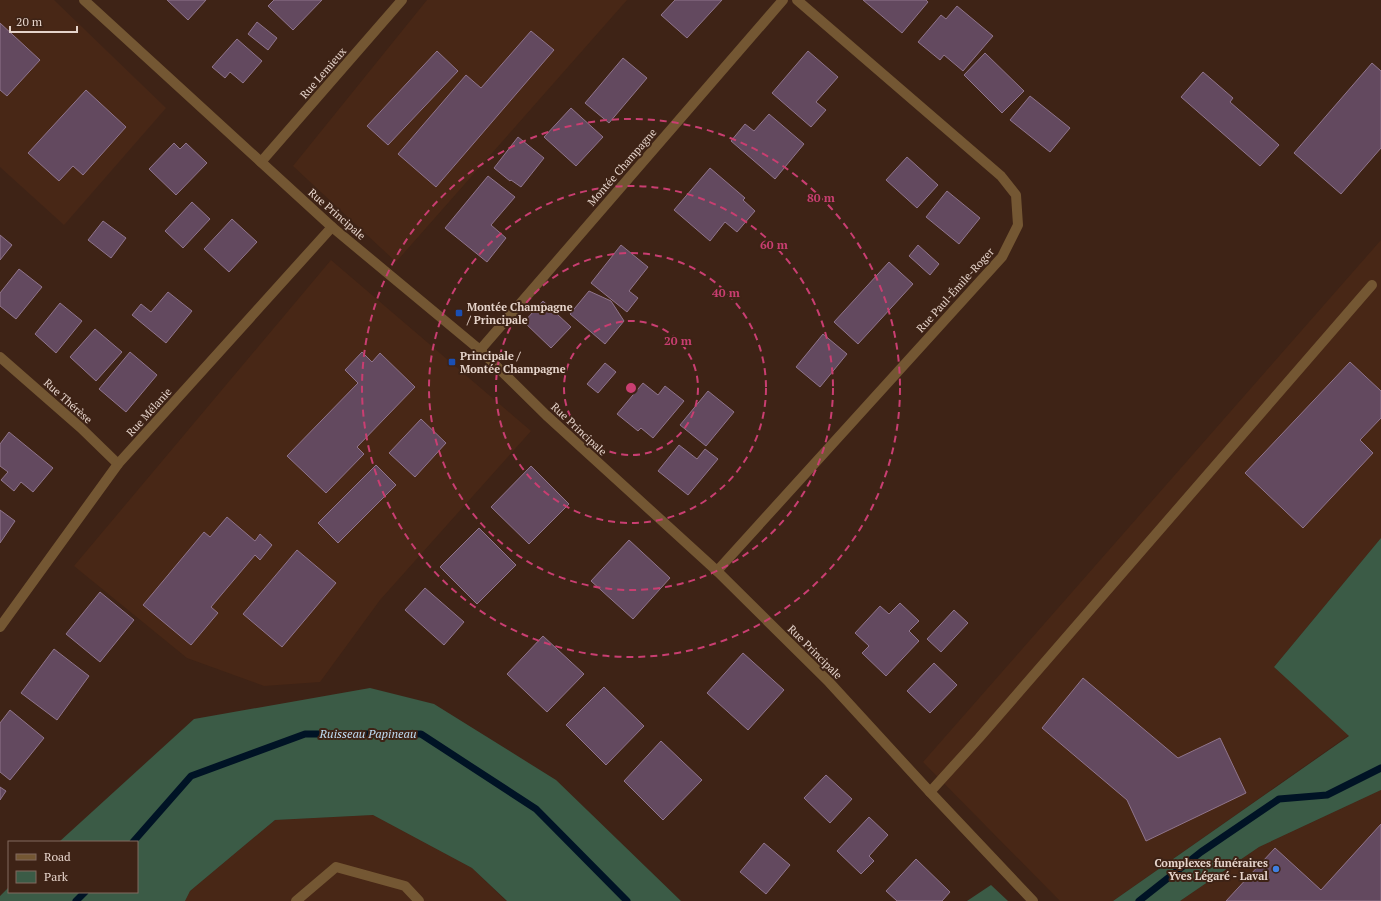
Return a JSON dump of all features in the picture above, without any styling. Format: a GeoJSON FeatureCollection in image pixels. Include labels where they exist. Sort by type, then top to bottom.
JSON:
{"type":"FeatureCollection","features":[{"type":"Feature","properties":{"kind":"street","name":"Rue Principale"},"geometry":{"type":"LineString","coordinates":[[84,0],[332,227],[480,350],[546,415],[717,571],[829,682],[1033,901]]}},
{"type":"Feature","properties":{"kind":"street","name":"Rue Lemieux"},"geometry":{"type":"LineString","coordinates":[[261,162],[402,0]]}},
{"type":"Feature","properties":{"kind":"street","name":"Montée Champagne"},"geometry":{"type":"LineString","coordinates":[[480,350],[783,0]]}},
{"type":"Feature","properties":{"kind":"street","name":"Rue Paul-Émile-Roger"},"geometry":{"type":"LineString","coordinates":[[717,571],[1002,257],[1018,225],[1016,195],[1001,176],[796,0]]}},
{"type":"Feature","properties":{"kind":"street","name":"Rue Mélanie"},"geometry":{"type":"LineString","coordinates":[[0,627],[118,464],[332,227]]}},
{"type":"Feature","properties":{"kind":"street"},"geometry":{"type":"LineString","coordinates":[[930,792],[979,738],[1372,285]]}},
{"type":"Feature","properties":{"kind":"street","name":"Rue Thérèse"},"geometry":{"type":"LineString","coordinates":[[0,357],[81,428],[118,464]]}},
{"type":"Feature","properties":{"kind":"street"},"geometry":{"type":"LineString","coordinates":[[296,901],[336,867],[405,886],[419,901]]}},
{"type":"Feature","properties":{"kind":"shaded area"},"geometry":{"type":"Polygon","coordinates":[[[0,0],[54,0],[166,108],[64,225],[0,167],[0,0]]]}},
{"type":"Feature","properties":{"kind":"shaded area"},"geometry":{"type":"Polygon","coordinates":[[[427,0],[627,0],[396,262],[293,166],[427,0]]]}},
{"type":"Feature","properties":{"kind":"shaded area","name":"Complexes funéraires Yves Légaré - Laval"},"geometry":{"type":"Polygon","coordinates":[[[1381,240],[1381,538],[1274,667],[1349,735],[1113,901],[1060,901],[923,762],[1381,240]]]}},
{"type":"Feature","properties":{"kind":"shaded area"},"geometry":{"type":"Polygon","coordinates":[[[331,260],[531,431],[380,600],[320,682],[264,686],[187,658],[74,566],[331,260]]]}},
{"type":"Feature","properties":{"kind":"shaded area","name":"Complexes funéraires Yves Légaré - Laval"},"geometry":{"type":"Polygon","coordinates":[[[1381,790],[1381,901],[1180,901],[1259,847],[1381,790]]]}},
{"type":"Feature","properties":{"kind":"shaded area"},"geometry":{"type":"Polygon","coordinates":[[[373,815],[472,868],[506,901],[185,901],[190,891],[275,820],[373,815]]]}},
{"type":"Feature","properties":{"kind":"green space"},"geometry":{"type":"Polygon","coordinates":[[[1381,538],[1381,790],[1259,847],[1180,901],[1113,901],[1349,736],[1274,667],[1381,538]]]}},
{"type":"Feature","properties":{"kind":"green space"},"geometry":{"type":"Polygon","coordinates":[[[370,688],[434,704],[556,780],[681,901],[507,901],[472,868],[373,815],[275,820],[190,891],[185,901],[0,901],[0,896],[8,888],[8,893],[138,893],[138,841],[60,841],[194,719],[370,688]]]}},
{"type":"Feature","properties":{"kind":"green space"},"geometry":{"type":"Polygon","coordinates":[[[991,885],[1008,901],[967,901],[991,885]]]}},
{"type":"Feature","properties":{"kind":"building"},"geometry":{"type":"Polygon","coordinates":[[[167,0],[206,0],[188,20],[167,0]]]}},
{"type":"Feature","properties":{"kind":"building"},"geometry":{"type":"Polygon","coordinates":[[[274,0],[322,0],[293,30],[268,6],[274,0]]]}},
{"type":"Feature","properties":{"kind":"building"},"geometry":{"type":"Polygon","coordinates":[[[675,0],[722,0],[687,38],[661,15],[675,0]]]}},
{"type":"Feature","properties":{"kind":"building"},"geometry":{"type":"Polygon","coordinates":[[[863,0],[926,0],[928,2],[902,33],[863,0]]]}},
{"type":"Feature","properties":{"kind":"building"},"geometry":{"type":"Polygon","coordinates":[[[957,6],[993,36],[963,71],[944,55],[940,60],[918,42],[941,15],[946,19],[957,6]]]}},
{"type":"Feature","properties":{"kind":"building"},"geometry":{"type":"Polygon","coordinates":[[[257,22],[277,38],[268,50],[248,34],[257,22]]]}},
{"type":"Feature","properties":{"kind":"building"},"geometry":{"type":"Polygon","coordinates":[[[0,23],[40,60],[7,96],[0,90],[0,23]]]}},
{"type":"Feature","properties":{"kind":"building"},"geometry":{"type":"Polygon","coordinates":[[[531,31],[554,50],[436,187],[398,154],[466,75],[481,88],[531,31]]]}},
{"type":"Feature","properties":{"kind":"building"},"geometry":{"type":"Polygon","coordinates":[[[237,39],[262,61],[243,83],[230,72],[225,78],[212,67],[237,39]]]}},
{"type":"Feature","properties":{"kind":"building"},"geometry":{"type":"Polygon","coordinates":[[[437,51],[458,71],[388,145],[367,126],[437,51]]]}},
{"type":"Feature","properties":{"kind":"building"},"geometry":{"type":"Polygon","coordinates":[[[808,51],[838,77],[816,102],[826,110],[811,127],[772,93],[808,51]]]}},
{"type":"Feature","properties":{"kind":"building"},"geometry":{"type":"Polygon","coordinates":[[[985,53],[1024,91],[1002,113],[964,75],[985,53]]]}},
{"type":"Feature","properties":{"kind":"building"},"geometry":{"type":"Polygon","coordinates":[[[623,58],[647,78],[609,123],[585,103],[623,58]]]}},
{"type":"Feature","properties":{"kind":"building"},"geometry":{"type":"Polygon","coordinates":[[[1372,63],[1381,71],[1381,148],[1341,194],[1294,153],[1372,63]]]}},
{"type":"Feature","properties":{"kind":"building"},"geometry":{"type":"Polygon","coordinates":[[[1203,72],[1233,98],[1230,102],[1279,145],[1260,166],[1181,97],[1203,72]]]}},
{"type":"Feature","properties":{"kind":"building"},"geometry":{"type":"Polygon","coordinates":[[[86,90],[126,127],[83,175],[73,166],[59,181],[28,153],[86,90]]]}},
{"type":"Feature","properties":{"kind":"building"},"geometry":{"type":"Polygon","coordinates":[[[1030,96],[1070,128],[1050,152],[1010,120],[1030,96]]]}},
{"type":"Feature","properties":{"kind":"building"},"geometry":{"type":"Polygon","coordinates":[[[571,108],[603,137],[576,166],[544,137],[571,108]]]}},
{"type":"Feature","properties":{"kind":"building"},"geometry":{"type":"Polygon","coordinates":[[[769,114],[804,144],[775,179],[731,141],[745,124],[754,131],[769,114]]]}},
{"type":"Feature","properties":{"kind":"building"},"geometry":{"type":"Polygon","coordinates":[[[518,137],[544,158],[521,187],[511,180],[510,181],[494,168],[518,137]]]}},
{"type":"Feature","properties":{"kind":"building"},"geometry":{"type":"Polygon","coordinates":[[[174,143],[180,149],[186,143],[207,163],[176,195],[149,169],[174,143]]]}},
{"type":"Feature","properties":{"kind":"building"},"geometry":{"type":"Polygon","coordinates":[[[907,157],[938,185],[917,208],[886,180],[907,157]]]}},
{"type":"Feature","properties":{"kind":"building"},"geometry":{"type":"Polygon","coordinates":[[[710,168],[745,198],[743,200],[755,211],[737,232],[725,222],[710,241],[674,210],[710,168]]]}},
{"type":"Feature","properties":{"kind":"building"},"geometry":{"type":"Polygon","coordinates":[[[488,176],[515,197],[491,225],[506,238],[487,262],[445,228],[488,176]]]}},
{"type":"Feature","properties":{"kind":"building"},"geometry":{"type":"Polygon","coordinates":[[[947,191],[980,218],[959,244],[926,217],[947,191]]]}},
{"type":"Feature","properties":{"kind":"building"},"geometry":{"type":"Polygon","coordinates":[[[192,202],[210,219],[183,248],[165,231],[192,202]]]}},
{"type":"Feature","properties":{"kind":"building"},"geometry":{"type":"Polygon","coordinates":[[[232,219],[257,242],[229,272],[204,249],[232,219]]]}},
{"type":"Feature","properties":{"kind":"building"},"geometry":{"type":"Polygon","coordinates":[[[103,221],[126,238],[111,258],[88,240],[103,221]]]}},
{"type":"Feature","properties":{"kind":"building"},"geometry":{"type":"Polygon","coordinates":[[[0,235],[12,245],[0,260],[0,235]]]}},
{"type":"Feature","properties":{"kind":"building"},"geometry":{"type":"Polygon","coordinates":[[[621,245],[648,267],[629,291],[638,298],[627,312],[591,283],[621,245]]]}},
{"type":"Feature","properties":{"kind":"building"},"geometry":{"type":"Polygon","coordinates":[[[918,245],[939,264],[930,275],[909,256],[918,245]]]}},
{"type":"Feature","properties":{"kind":"building"},"geometry":{"type":"Polygon","coordinates":[[[889,262],[913,284],[858,344],[834,322],[889,262]]]}},
{"type":"Feature","properties":{"kind":"building"},"geometry":{"type":"Polygon","coordinates":[[[19,269],[42,287],[16,319],[0,306],[0,293],[19,269]]]}},
{"type":"Feature","properties":{"kind":"building"},"geometry":{"type":"Polygon","coordinates":[[[589,291],[611,301],[624,321],[605,344],[570,314],[589,291]]]}},
{"type":"Feature","properties":{"kind":"building"},"geometry":{"type":"Polygon","coordinates":[[[168,292],[192,311],[166,343],[132,315],[141,304],[151,312],[168,292]]]}},
{"type":"Feature","properties":{"kind":"building"},"geometry":{"type":"Polygon","coordinates":[[[543,301],[571,327],[551,348],[524,322],[543,301]]]}},
{"type":"Feature","properties":{"kind":"building"},"geometry":{"type":"Polygon","coordinates":[[[60,303],[82,321],[56,353],[35,334],[60,303]]]}},
{"type":"Feature","properties":{"kind":"building"},"geometry":{"type":"Polygon","coordinates":[[[95,329],[122,352],[96,381],[70,357],[95,329]]]}},
{"type":"Feature","properties":{"kind":"building"},"geometry":{"type":"Polygon","coordinates":[[[823,334],[847,354],[820,387],[796,367],[823,334]]]}},
{"type":"Feature","properties":{"kind":"building"},"geometry":{"type":"Polygon","coordinates":[[[130,352],[157,375],[126,412],[99,389],[130,352]]]}},
{"type":"Feature","properties":{"kind":"building"},"geometry":{"type":"Polygon","coordinates":[[[362,352],[372,362],[380,353],[415,387],[357,447],[364,454],[326,493],[287,456],[358,383],[345,370],[362,352]]]}},
{"type":"Feature","properties":{"kind":"building"},"geometry":{"type":"Polygon","coordinates":[[[1350,362],[1381,391],[1381,418],[1360,440],[1373,453],[1303,528],[1245,473],[1350,362]]]}},
{"type":"Feature","properties":{"kind":"building"},"geometry":{"type":"Polygon","coordinates":[[[605,363],[616,372],[598,393],[587,384],[605,363]]]}},
{"type":"Feature","properties":{"kind":"building"},"geometry":{"type":"Polygon","coordinates":[[[643,383],[658,395],[665,386],[684,401],[653,438],[641,428],[638,431],[617,414],[643,383]]]}},
{"type":"Feature","properties":{"kind":"building"},"geometry":{"type":"Polygon","coordinates":[[[708,391],[734,412],[706,446],[680,425],[708,391]]]}},
{"type":"Feature","properties":{"kind":"building"},"geometry":{"type":"Polygon","coordinates":[[[421,419],[446,443],[415,477],[389,453],[421,419]]]}},
{"type":"Feature","properties":{"kind":"building"},"geometry":{"type":"Polygon","coordinates":[[[9,432],[53,468],[33,492],[21,482],[14,491],[1,480],[8,472],[0,466],[0,444],[9,432]]]}},
{"type":"Feature","properties":{"kind":"building"},"geometry":{"type":"Polygon","coordinates":[[[679,445],[697,459],[705,449],[718,459],[688,495],[658,471],[679,445]]]}},
{"type":"Feature","properties":{"kind":"building"},"geometry":{"type":"Polygon","coordinates":[[[376,465],[396,485],[338,543],[318,523],[376,465]]]}},
{"type":"Feature","properties":{"kind":"building"},"geometry":{"type":"Polygon","coordinates":[[[531,466],[569,504],[529,544],[491,507],[531,466]]]}},
{"type":"Feature","properties":{"kind":"building"},"geometry":{"type":"Polygon","coordinates":[[[0,510],[15,521],[0,543],[0,510]]]}},
{"type":"Feature","properties":{"kind":"building"},"geometry":{"type":"Polygon","coordinates":[[[227,517],[255,541],[260,534],[272,545],[260,560],[255,555],[211,607],[218,613],[191,645],[143,605],[204,532],[210,537],[227,517]]]}},
{"type":"Feature","properties":{"kind":"building"},"geometry":{"type":"Polygon","coordinates":[[[479,528],[516,565],[477,604],[440,567],[479,528]]]}},
{"type":"Feature","properties":{"kind":"building"},"geometry":{"type":"Polygon","coordinates":[[[629,540],[670,578],[633,619],[591,581],[629,540]]]}},
{"type":"Feature","properties":{"kind":"building"},"geometry":{"type":"Polygon","coordinates":[[[297,550],[336,583],[282,647],[243,614],[297,550]]]}},
{"type":"Feature","properties":{"kind":"building"},"geometry":{"type":"Polygon","coordinates":[[[425,588],[464,622],[444,645],[405,610],[425,588]]]}},
{"type":"Feature","properties":{"kind":"building"},"geometry":{"type":"Polygon","coordinates":[[[100,592],[134,620],[100,662],[66,634],[100,592]]]}},
{"type":"Feature","properties":{"kind":"building"},"geometry":{"type":"Polygon","coordinates":[[[900,603],[919,621],[909,631],[919,641],[886,676],[862,653],[869,646],[855,633],[880,606],[889,614],[900,603]]]}},
{"type":"Feature","properties":{"kind":"building"},"geometry":{"type":"Polygon","coordinates":[[[954,610],[968,623],[941,652],[927,639],[954,610]]]}},
{"type":"Feature","properties":{"kind":"building"},"geometry":{"type":"Polygon","coordinates":[[[543,636],[584,674],[547,712],[507,674],[543,636]]]}},
{"type":"Feature","properties":{"kind":"building"},"geometry":{"type":"Polygon","coordinates":[[[54,649],[89,676],[57,720],[21,693],[54,649]]]}},
{"type":"Feature","properties":{"kind":"building"},"geometry":{"type":"Polygon","coordinates":[[[743,653],[784,690],[748,730],[707,693],[743,653]]]}},
{"type":"Feature","properties":{"kind":"building"},"geometry":{"type":"Polygon","coordinates":[[[934,663],[957,685],[930,713],[907,691],[934,663]]]}},
{"type":"Feature","properties":{"kind":"building"},"geometry":{"type":"Polygon","coordinates":[[[1083,678],[1178,758],[1220,738],[1246,793],[1146,841],[1127,800],[1042,728],[1083,678]]]}},
{"type":"Feature","properties":{"kind":"building"},"geometry":{"type":"Polygon","coordinates":[[[604,687],[644,726],[606,765],[566,725],[604,687]]]}},
{"type":"Feature","properties":{"kind":"building"},"geometry":{"type":"Polygon","coordinates":[[[10,710],[44,738],[10,780],[0,772],[0,723],[10,710]]]}},
{"type":"Feature","properties":{"kind":"building"},"geometry":{"type":"Polygon","coordinates":[[[661,741],[702,780],[663,820],[624,781],[661,741]]]}},
{"type":"Feature","properties":{"kind":"building"},"geometry":{"type":"Polygon","coordinates":[[[826,775],[852,799],[830,823],[804,798],[826,775]]]}},
{"type":"Feature","properties":{"kind":"building"},"geometry":{"type":"Polygon","coordinates":[[[0,787],[6,791],[0,800],[0,787]]]}},
{"type":"Feature","properties":{"kind":"building"},"geometry":{"type":"Polygon","coordinates":[[[869,817],[888,835],[869,856],[874,861],[861,874],[837,851],[869,817]]]}},
{"type":"Feature","properties":{"kind":"building","name":"Complexes funéraires Yves Légaré - Laval"},"geometry":{"type":"Polygon","coordinates":[[[1381,824],[1381,901],[1226,901],[1275,848],[1321,890],[1381,824]]]}},
{"type":"Feature","properties":{"kind":"building"},"geometry":{"type":"Polygon","coordinates":[[[764,843],[790,865],[766,894],[740,872],[764,843]]]}},
{"type":"Feature","properties":{"kind":"building"},"geometry":{"type":"Polygon","coordinates":[[[916,859],[950,892],[942,901],[897,901],[886,891],[916,859]]]}},
{"type":"Feature","properties":{"kind":"waterway","name":"Ruisseau Papineau"},"geometry":{"type":"LineString","coordinates":[[134,841],[191,776],[305,734],[421,734],[536,809],[627,901]]}},
{"type":"Feature","properties":{"kind":"waterway","name":"Ruisseau Papineau"},"geometry":{"type":"LineString","coordinates":[[1139,901],[1201,852],[1279,799],[1327,795],[1381,768]]}},
{"type":"Feature","properties":{"kind":"waterway","name":"Ruisseau Papineau"},"geometry":{"type":"LineString","coordinates":[[76,901],[84,893]]}},
{"type":"Feature","properties":{"kind":"place","name":"Montée Champagne / Principale"},"geometry":{"type":"Point","coordinates":[459,313]}},
{"type":"Feature","properties":{"kind":"place","name":"Principale / Montée Champagne"},"geometry":{"type":"Point","coordinates":[452,362]}},
{"type":"Feature","properties":{"kind":"place","name":"Complexes funéraires Yves Légaré - Laval"},"geometry":{"type":"Point","coordinates":[1276,869]}}]}
